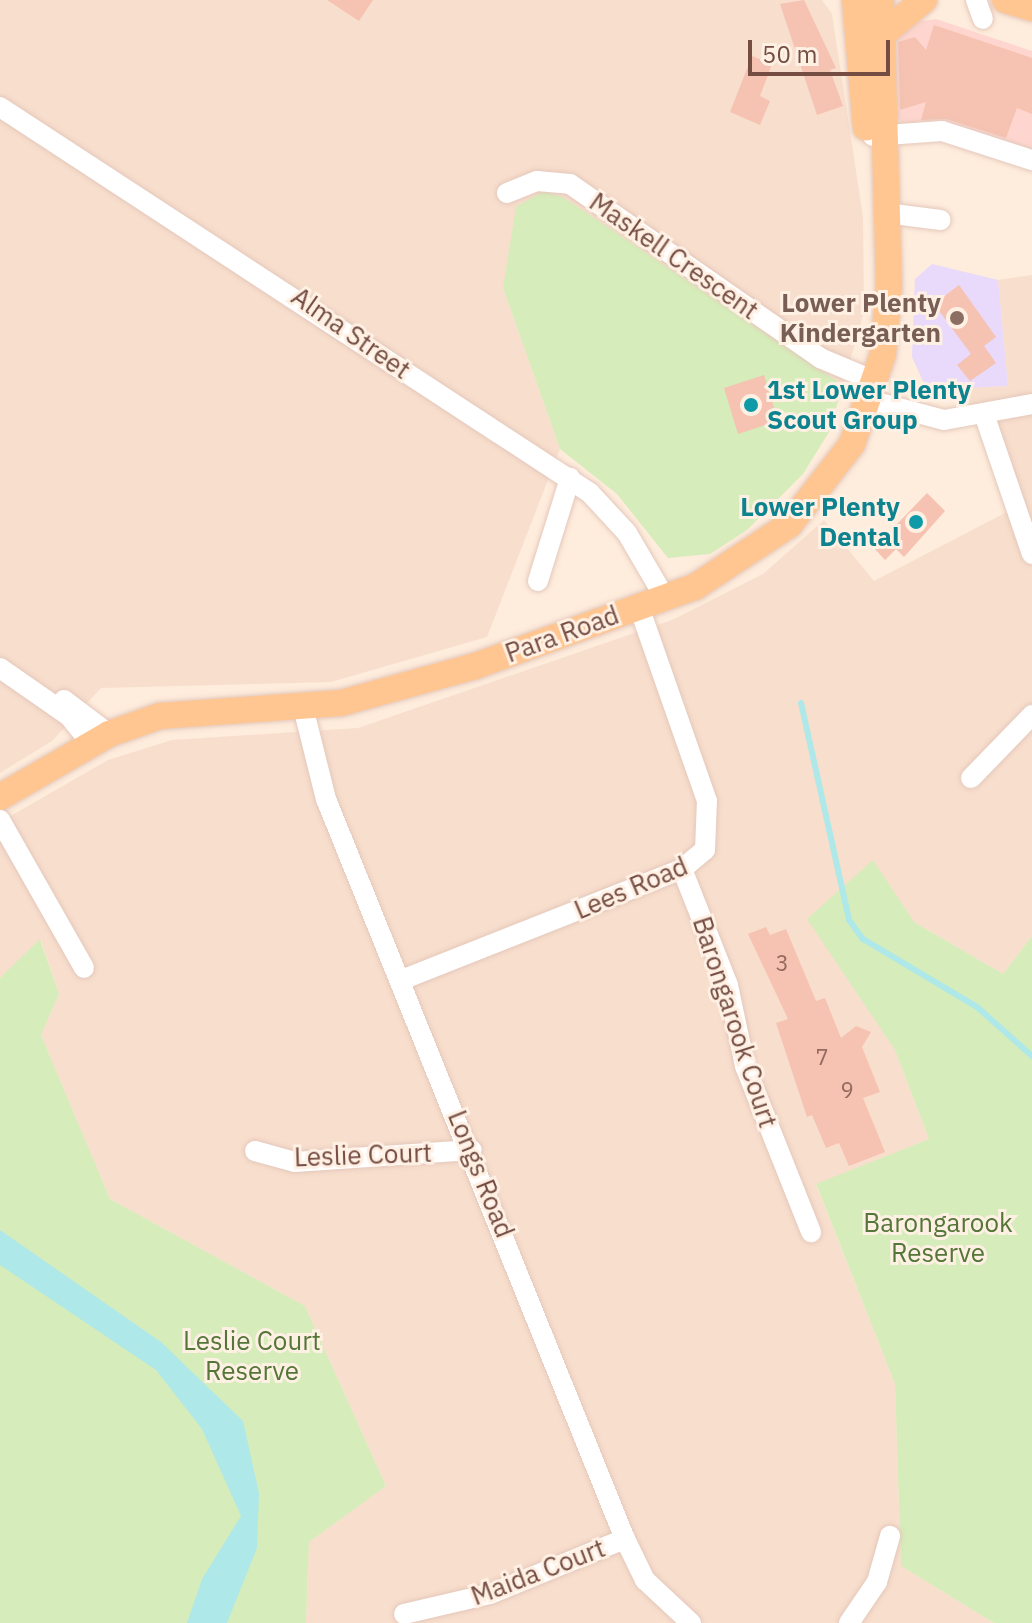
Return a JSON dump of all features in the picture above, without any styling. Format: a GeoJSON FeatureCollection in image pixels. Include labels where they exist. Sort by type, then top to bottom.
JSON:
{"type":"FeatureCollection","features":[{"type":"Feature","properties":{"kind":"main road","name":"Para Road"},"geometry":{"type":"LineString","coordinates":[[0,797],[100,739],[188,710],[303,707],[415,686],[665,598],[735,566],[789,525],[837,468],[874,391],[887,324],[886,213],[855,0]]}},
{"type":"Feature","properties":{"kind":"main road","name":"Para Road"},"geometry":{"type":"LineString","coordinates":[[876,136],[877,39],[881,0]]}},
{"type":"Feature","properties":{"kind":"main road"},"geometry":{"type":"LineString","coordinates":[[877,39],[924,0]]}},
{"type":"Feature","properties":{"kind":"main road"},"geometry":{"type":"LineString","coordinates":[[1005,0],[1032,8]]}},
{"type":"Feature","properties":{"kind":"street","name":"Alma Street"},"geometry":{"type":"LineString","coordinates":[[0,107],[570,478],[627,533],[665,598]]}},
{"type":"Feature","properties":{"kind":"street"},"geometry":{"type":"LineString","coordinates":[[876,136],[942,131],[1032,160]]}},
{"type":"Feature","properties":{"kind":"street","name":"Maskell Crescent"},"geometry":{"type":"LineString","coordinates":[[507,193],[537,181],[570,184],[820,358],[874,391],[944,420],[1032,404]]}},
{"type":"Feature","properties":{"kind":"street"},"geometry":{"type":"LineString","coordinates":[[886,213],[941,220]]}},
{"type":"Feature","properties":{"kind":"street"},"geometry":{"type":"LineString","coordinates":[[984,414],[1032,554]]}},
{"type":"Feature","properties":{"kind":"street"},"geometry":{"type":"LineString","coordinates":[[538,581],[570,478]]}},
{"type":"Feature","properties":{"kind":"street","name":"Lees Road"},"geometry":{"type":"LineString","coordinates":[[404,979],[682,869],[705,850],[711,815],[639,607]]}},
{"type":"Feature","properties":{"kind":"street"},"geometry":{"type":"LineString","coordinates":[[0,668],[100,739]]}},
{"type":"Feature","properties":{"kind":"street","name":"Longs Road"},"geometry":{"type":"LineString","coordinates":[[303,707],[314,767],[404,979],[625,1539],[645,1580],[691,1623]]}},
{"type":"Feature","properties":{"kind":"street"},"geometry":{"type":"LineString","coordinates":[[971,778],[1032,715]]}},
{"type":"Feature","properties":{"kind":"street"},"geometry":{"type":"LineString","coordinates":[[0,820],[84,968]]}},
{"type":"Feature","properties":{"kind":"street","name":"Barongarook Court"},"geometry":{"type":"LineString","coordinates":[[682,869],[728,985],[745,1066],[809,1226],[826,1212]]}},
{"type":"Feature","properties":{"kind":"street","name":"Leslie Court"},"geometry":{"type":"LineString","coordinates":[[255,1151],[295,1162],[472,1150]]}},
{"type":"Feature","properties":{"kind":"street"},"geometry":{"type":"LineString","coordinates":[[849,1623],[877,1582],[890,1536]]}},
{"type":"Feature","properties":{"kind":"street","name":"Maida Court"},"geometry":{"type":"LineString","coordinates":[[404,1614],[490,1594],[625,1539]]}},
{"type":"Feature","properties":{"kind":"shaded area"},"geometry":{"type":"Polygon","coordinates":[[[0,0],[822,0],[832,14],[863,217],[864,312],[843,385],[563,197],[503,288],[560,449],[487,637],[331,682],[101,688],[52,741],[0,773],[0,0]]]}},
{"type":"Feature","properties":{"kind":"shaded area"},"geometry":{"type":"Polygon","coordinates":[[[936,19],[1032,51],[1032,151],[906,127],[897,117],[895,42],[914,22],[936,19]]]}},
{"type":"Feature","properties":{"kind":"shaded area","name":"Lower Plenty Kindergarten"},"geometry":{"type":"Polygon","coordinates":[[[932,264],[998,280],[1008,386],[927,390],[912,357],[915,279],[932,264]]]}},
{"type":"Feature","properties":{"kind":"shaded area"},"geometry":{"type":"Polygon","coordinates":[[[1032,275],[1032,936],[1003,974],[914,922],[872,860],[870,1009],[895,1050],[929,1139],[816,1185],[895,1384],[901,1566],[994,1623],[306,1623],[309,1542],[386,1486],[305,1306],[110,1199],[41,1035],[59,994],[41,940],[0,978],[0,822],[108,760],[172,740],[358,728],[672,620],[763,574],[824,520],[874,581],[1007,512],[965,388],[1008,386],[998,280],[1032,275]]]}},
{"type":"Feature","properties":{"kind":"green space"},"geometry":{"type":"Polygon","coordinates":[[[543,191],[563,197],[843,385],[829,432],[803,474],[747,530],[710,554],[668,558],[617,494],[560,449],[503,288],[516,207],[543,191]]]}},
{"type":"Feature","properties":{"kind":"green space","name":"Barongarook Reserve"},"geometry":{"type":"Polygon","coordinates":[[[873,860],[914,922],[1003,974],[1032,936],[1032,1623],[994,1623],[901,1566],[895,1384],[816,1184],[929,1139],[895,1050],[807,919],[873,860]]]}},
{"type":"Feature","properties":{"kind":"green space","name":"Leslie Court Reserve"},"geometry":{"type":"Polygon","coordinates":[[[40,939],[59,994],[41,1035],[110,1199],[305,1306],[386,1486],[309,1542],[306,1623],[0,1623],[0,978],[40,939]]]}},
{"type":"Feature","properties":{"kind":"water"},"geometry":{"type":"Polygon","coordinates":[[[0,1230],[161,1342],[243,1421],[259,1493],[257,1548],[227,1623],[187,1623],[202,1579],[241,1516],[202,1429],[156,1370],[0,1265],[0,1230]]]}},
{"type":"Feature","properties":{"kind":"building"},"geometry":{"type":"Polygon","coordinates":[[[327,0],[373,0],[359,21],[327,0]]]}},
{"type":"Feature","properties":{"kind":"building"},"geometry":{"type":"Polygon","coordinates":[[[804,0],[836,68],[830,70],[843,106],[817,115],[780,4],[804,0]]]}},
{"type":"Feature","properties":{"kind":"building"},"geometry":{"type":"Polygon","coordinates":[[[934,25],[1032,58],[1032,114],[1017,108],[1006,138],[946,119],[921,120],[926,102],[900,110],[898,42],[915,37],[926,50],[934,25]]]}},
{"type":"Feature","properties":{"kind":"building"},"geometry":{"type":"Polygon","coordinates":[[[752,56],[772,64],[760,96],[770,101],[760,125],[730,112],[752,56]]]}},
{"type":"Feature","properties":{"kind":"building"},"geometry":{"type":"Polygon","coordinates":[[[959,285],[996,337],[984,346],[996,363],[970,381],[957,365],[971,354],[934,304],[959,285]]]}},
{"type":"Feature","properties":{"kind":"building","name":"1st Lower Plenty Scout Group"},"geometry":{"type":"Polygon","coordinates":[[[764,375],[778,421],[738,434],[724,388],[764,375]]]}},
{"type":"Feature","properties":{"kind":"building","name":"Lower Plenty Dental"},"geometry":{"type":"Polygon","coordinates":[[[927,493],[945,511],[904,557],[896,549],[885,560],[874,548],[927,493]]]}},
{"type":"Feature","properties":{"kind":"building"},"geometry":{"type":"Polygon","coordinates":[[[766,927],[770,935],[786,929],[816,1001],[825,998],[841,1038],[856,1026],[871,1032],[862,1047],[880,1092],[863,1098],[885,1152],[849,1166],[839,1143],[826,1148],[812,1115],[807,1117],[776,1023],[788,1019],[748,934],[766,927]]]}},
{"type":"Feature","properties":{"kind":"waterway"},"geometry":{"type":"LineString","coordinates":[[801,703],[849,920],[863,939],[977,1007],[1032,1056]]}},
{"type":"Feature","properties":{"kind":"place","name":"Lower Plenty Kindergarten"},"geometry":{"type":"Point","coordinates":[957,318]}},
{"type":"Feature","properties":{"kind":"place","name":"1st Lower Plenty Scout Group"},"geometry":{"type":"Point","coordinates":[751,405]}},
{"type":"Feature","properties":{"kind":"place","name":"Lower Plenty Dental"},"geometry":{"type":"Point","coordinates":[916,522]}}]}
